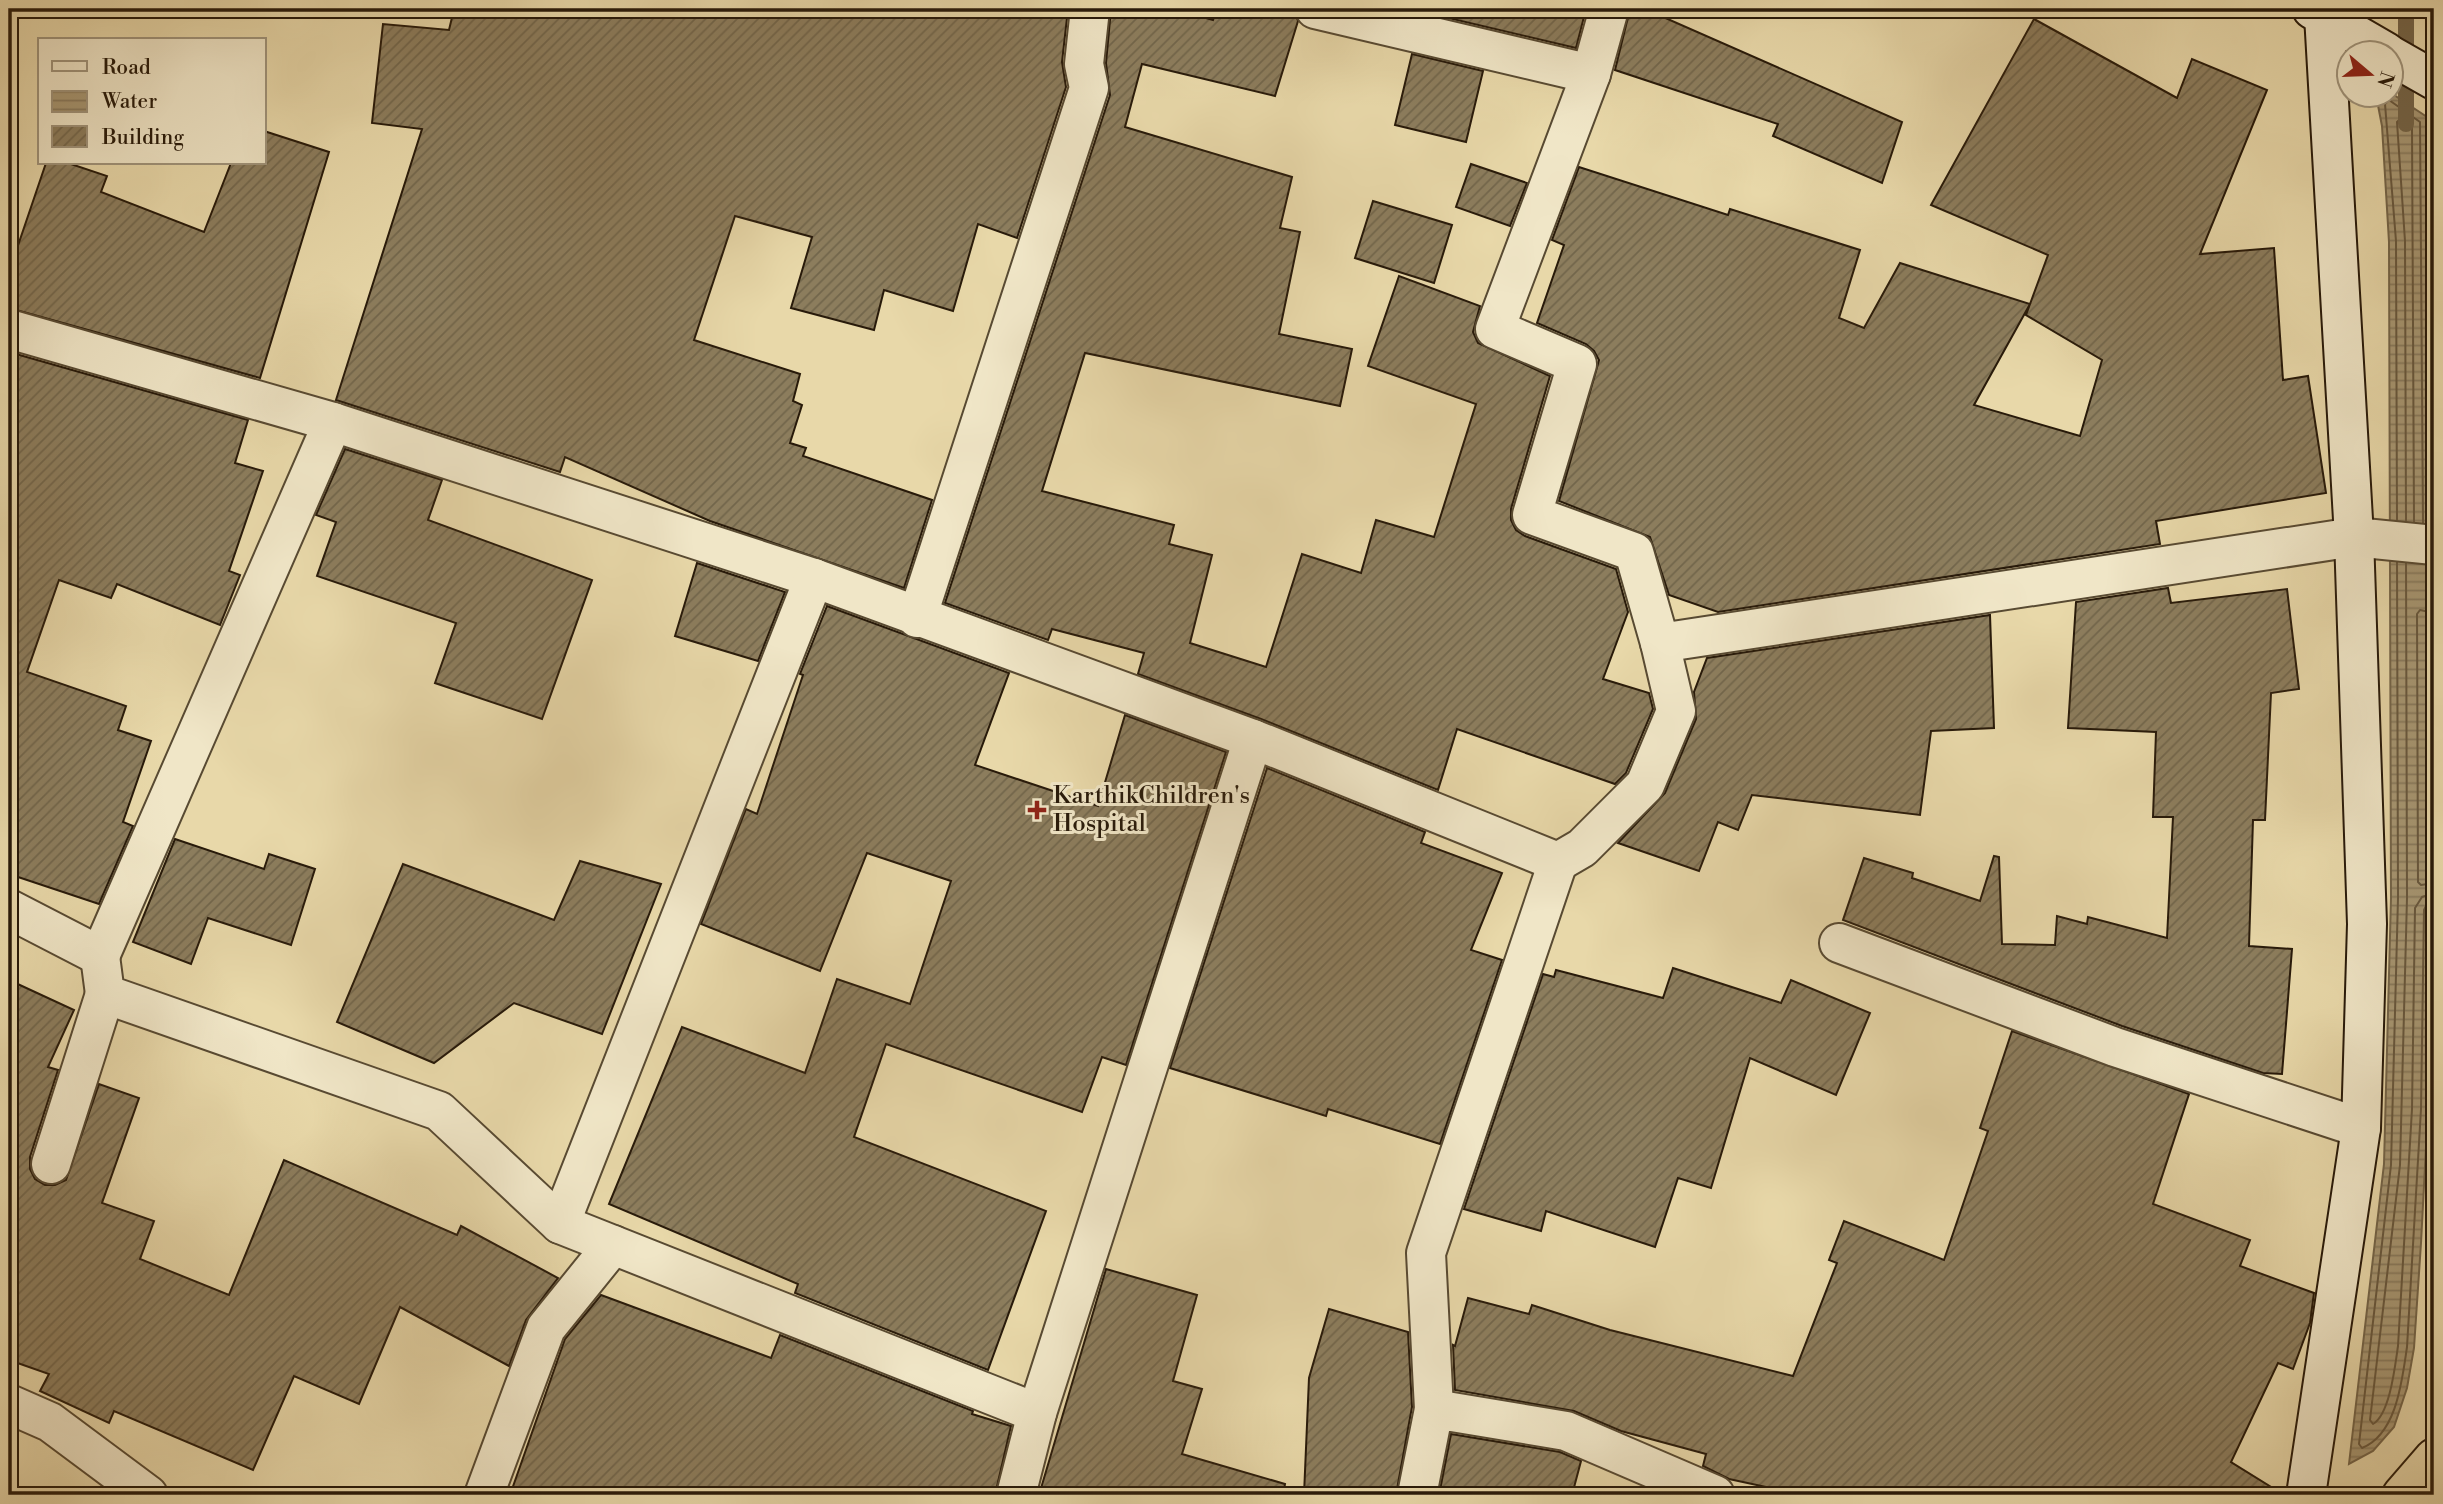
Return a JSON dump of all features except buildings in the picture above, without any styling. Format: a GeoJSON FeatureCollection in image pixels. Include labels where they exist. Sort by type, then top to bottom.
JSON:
{"type":"FeatureCollection","features":[{"type":"Feature","properties":{"kind":"highway"},"geometry":{"type":"LineString","coordinates":[[2402,1495],[2434,1458]]}},
{"type":"Feature","properties":{"kind":"street"},"geometry":{"type":"LineString","coordinates":[[917,618],[1089,88],[1084,64],[1090,9]]}},
{"type":"Feature","properties":{"kind":"street"},"geometry":{"type":"LineString","coordinates":[[1315,9],[1591,74]]}},
{"type":"Feature","properties":{"kind":"street"},"geometry":{"type":"LineString","coordinates":[[1417,1495],[1434,1409],[1426,1253],[1558,862],[1582,848],[1645,785],[1675,711],[1660,643],[1634,552],[1532,515],[1577,364],[1495,329],[1591,74],[1609,9]]}},
{"type":"Feature","properties":{"kind":"street"},"geometry":{"type":"LineString","coordinates":[[2318,12],[2361,38]]}},
{"type":"Feature","properties":{"kind":"street"},"geometry":{"type":"LineString","coordinates":[[2306,1495],[2361,1128],[2367,924],[2372,537],[2318,12]]}},
{"type":"Feature","properties":{"kind":"street"},"geometry":{"type":"LineString","coordinates":[[2404,63],[2434,80]]}},
{"type":"Feature","properties":{"kind":"street"},"geometry":{"type":"LineString","coordinates":[[9,329],[333,422],[814,578],[1252,740],[1558,862]]}},
{"type":"Feature","properties":{"kind":"street"},"geometry":{"type":"LineString","coordinates":[[51,1164],[105,994],[100,956],[333,422]]}},
{"type":"Feature","properties":{"kind":"street"},"geometry":{"type":"LineString","coordinates":[[1660,643],[2372,537],[2434,545]]}},
{"type":"Feature","properties":{"kind":"street"},"geometry":{"type":"LineString","coordinates":[[560,1224],[814,578]]}},
{"type":"Feature","properties":{"kind":"street"},"geometry":{"type":"LineString","coordinates":[[1016,1495],[1037,1413],[1252,740]]}},
{"type":"Feature","properties":{"kind":"street"},"geometry":{"type":"LineString","coordinates":[[9,909],[100,956]]}},
{"type":"Feature","properties":{"kind":"street"},"geometry":{"type":"LineString","coordinates":[[1839,943],[2115,1047],[2361,1128]]}},
{"type":"Feature","properties":{"kind":"street"},"geometry":{"type":"LineString","coordinates":[[105,994],[439,1111],[560,1224],[1037,1413]]}},
{"type":"Feature","properties":{"kind":"street"},"geometry":{"type":"LineString","coordinates":[[484,1495],[546,1328],[613,1245]]}},
{"type":"Feature","properties":{"kind":"street"},"geometry":{"type":"LineString","coordinates":[[9,1404],[50,1422],[148,1495]]}},
{"type":"Feature","properties":{"kind":"street"},"geometry":{"type":"LineString","coordinates":[[1434,1409],[1566,1431],[1715,1495]]}},
{"type":"Feature","properties":{"kind":"water"},"geometry":{"type":"Polygon","coordinates":[[[2404,102],[2427,117],[2431,881],[2428,1109],[2414,1348],[2407,1388],[2394,1427],[2373,1451],[2349,1464],[2384,1164],[2391,898],[2389,242],[2379,108],[2404,108],[2404,102]]]}},
{"type":"Feature","properties":{"kind":"waterway"},"geometry":{"type":"LineString","coordinates":[[2402,9],[2406,16],[2406,124]]}},
{"type":"Feature","properties":{"kind":"place","name":"KarthikChildren's Hospital"},"geometry":{"type":"Point","coordinates":[1037,810]}}]}
